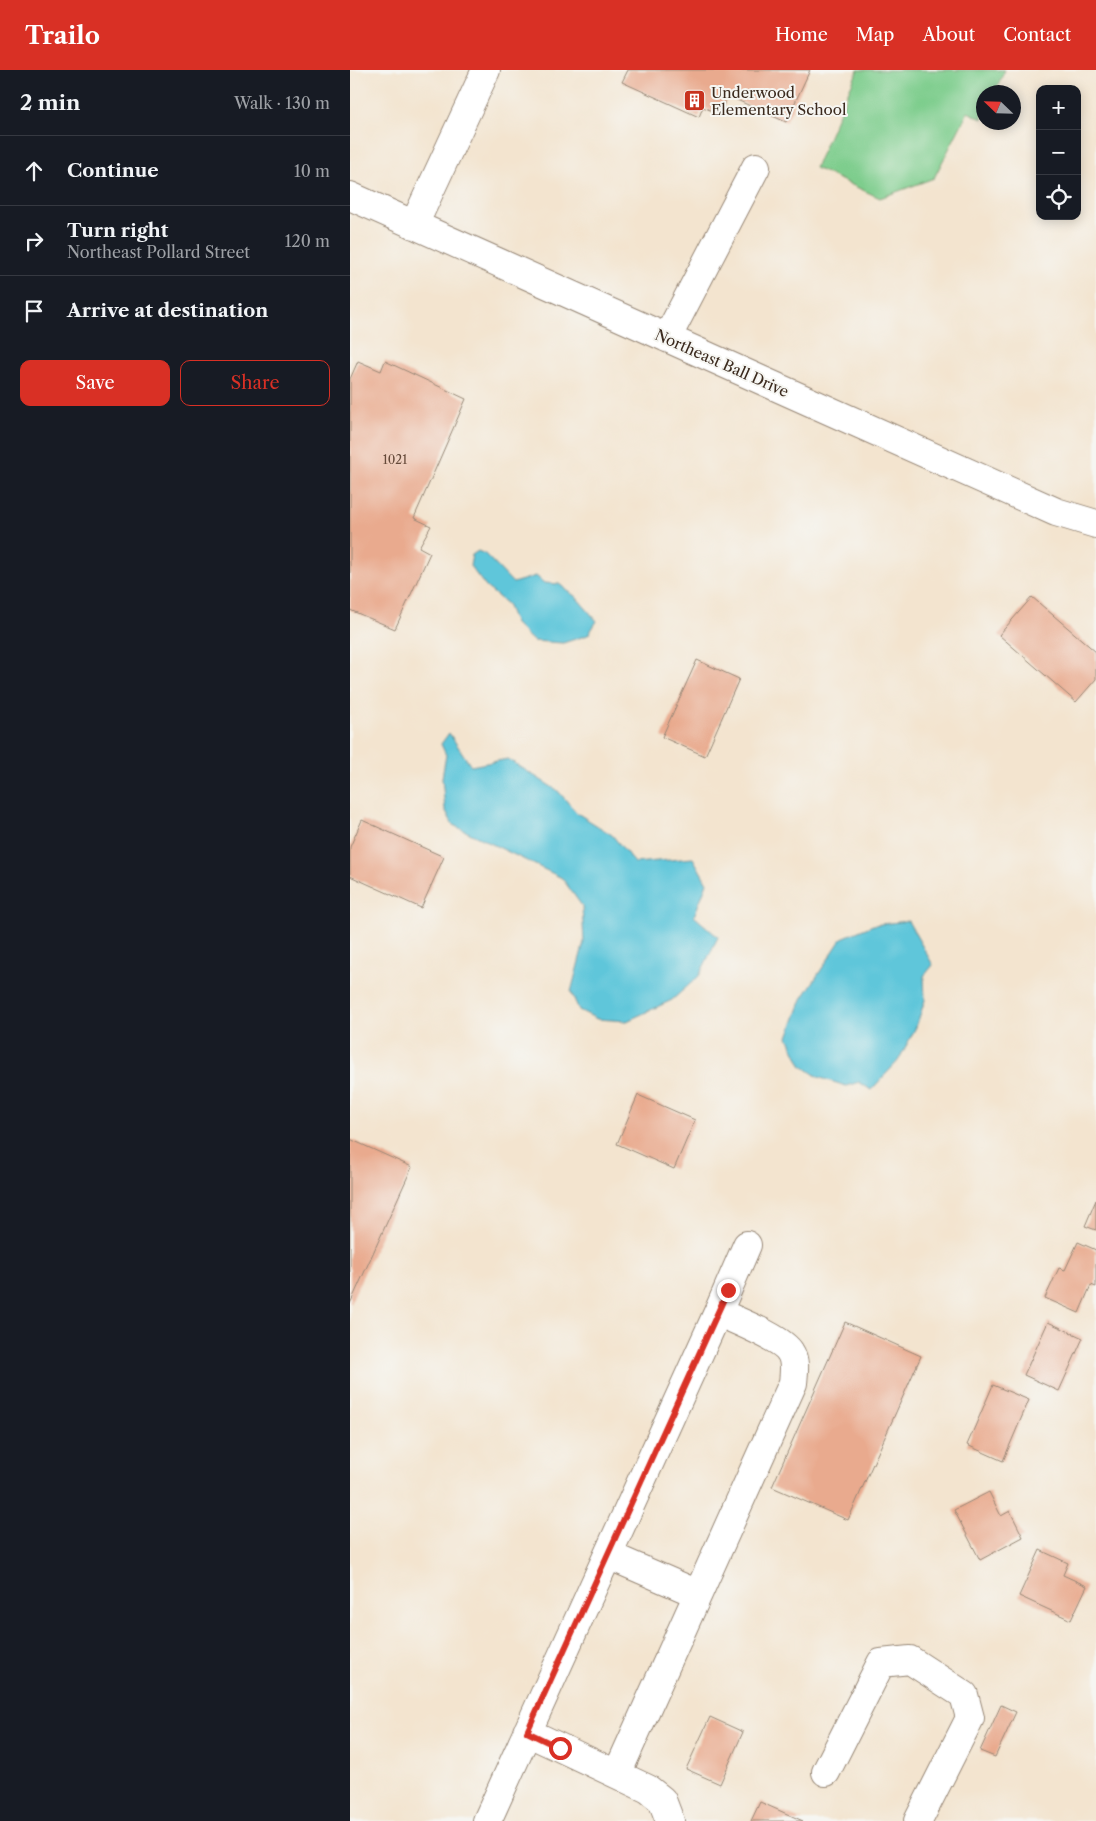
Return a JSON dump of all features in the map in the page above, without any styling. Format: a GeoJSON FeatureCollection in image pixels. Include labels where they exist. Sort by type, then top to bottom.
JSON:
{"type":"FeatureCollection","features":[{"type":"Feature","properties":{"kind":"street"},"geometry":{"type":"LineString","coordinates":[[414,225],[486,70]]}},
{"type":"Feature","properties":{"kind":"street"},"geometry":{"type":"LineString","coordinates":[[667,338],[756,167]]}},
{"type":"Feature","properties":{"kind":"street","name":"Northeast Ball Drive"},"geometry":{"type":"LineString","coordinates":[[350,196],[1056,512],[1096,524]]}},
{"type":"Feature","properties":{"kind":"street"},"geometry":{"type":"LineString","coordinates":[[487,1821],[747,1245]]}},
{"type":"Feature","properties":{"kind":"street"},"geometry":{"type":"LineString","coordinates":[[617,1774],[793,1383],[795,1366],[790,1351],[780,1342],[718,1312]]}},
{"type":"Feature","properties":{"kind":"street"},"geometry":{"type":"LineString","coordinates":[[608,1555],[698,1594]]}},
{"type":"Feature","properties":{"kind":"street"},"geometry":{"type":"LineString","coordinates":[[826,1772],[881,1663],[910,1660],[964,1695],[970,1718],[918,1821]]}},
{"type":"Feature","properties":{"kind":"street"},"geometry":{"type":"LineString","coordinates":[[527,1732],[648,1789],[662,1800],[670,1821]]}},
{"type":"Feature","properties":{"kind":"green space"},"geometry":{"type":"Polygon","coordinates":[[[858,70],[1005,70],[998,85],[976,85],[976,116],[968,112],[934,178],[880,198],[815,168],[858,70]]]}},
{"type":"Feature","properties":{"kind":"water"},"geometry":{"type":"Polygon","coordinates":[[[478,551],[485,554],[513,583],[536,576],[544,583],[559,584],[576,597],[597,621],[588,635],[563,643],[533,641],[515,624],[507,604],[486,587],[470,566],[472,555],[478,551]]]}},
{"type":"Feature","properties":{"kind":"water"},"geometry":{"type":"Polygon","coordinates":[[[449,733],[471,766],[508,759],[558,791],[577,813],[612,835],[635,863],[693,858],[707,883],[694,916],[718,937],[699,976],[672,1000],[627,1021],[597,1019],[579,1010],[571,992],[584,942],[582,906],[562,878],[453,825],[445,809],[442,778],[446,755],[441,744],[449,733]]]}},
{"type":"Feature","properties":{"kind":"water"},"geometry":{"type":"Polygon","coordinates":[[[908,921],[933,965],[924,976],[925,1000],[916,1027],[898,1061],[871,1090],[859,1082],[846,1086],[818,1077],[801,1065],[788,1037],[802,999],[842,938],[873,925],[908,921]]]}},
{"type":"Feature","properties":{"kind":"building","name":"Underwood Elementary School"},"geometry":{"type":"Polygon","coordinates":[[[628,70],[810,70],[786,122],[728,96],[719,114],[703,107],[699,117],[622,82],[628,70]]]}},
{"type":"Feature","properties":{"kind":"building"},"geometry":{"type":"Polygon","coordinates":[[[358,361],[381,371],[385,361],[466,399],[414,518],[431,526],[419,547],[430,553],[395,629],[350,610],[350,379],[358,361]]]}},
{"type":"Feature","properties":{"kind":"building"},"geometry":{"type":"Polygon","coordinates":[[[1032,597],[1096,652],[1096,679],[1076,702],[999,635],[1032,597]]]}},
{"type":"Feature","properties":{"kind":"building"},"geometry":{"type":"Polygon","coordinates":[[[697,660],[739,679],[705,756],[662,737],[697,660]]]}},
{"type":"Feature","properties":{"kind":"building"},"geometry":{"type":"Polygon","coordinates":[[[362,820],[444,857],[421,908],[350,876],[350,847],[362,820]]]}},
{"type":"Feature","properties":{"kind":"building"},"geometry":{"type":"Polygon","coordinates":[[[638,1095],[695,1120],[674,1169],[617,1144],[638,1095]]]}},
{"type":"Feature","properties":{"kind":"building"},"geometry":{"type":"Polygon","coordinates":[[[350,1139],[412,1167],[350,1304],[350,1139]]]}},
{"type":"Feature","properties":{"kind":"building"},"geometry":{"type":"Polygon","coordinates":[[[1096,1200],[1096,1230],[1085,1226],[1096,1200]]]}},
{"type":"Feature","properties":{"kind":"building"},"geometry":{"type":"Polygon","coordinates":[[[1078,1242],[1096,1250],[1096,1287],[1091,1285],[1079,1313],[1045,1298],[1059,1268],[1065,1270],[1078,1242]]]}},
{"type":"Feature","properties":{"kind":"building"},"geometry":{"type":"Polygon","coordinates":[[[845,1322],[921,1356],[848,1520],[772,1487],[845,1322]]]}},
{"type":"Feature","properties":{"kind":"building"},"geometry":{"type":"Polygon","coordinates":[[[1048,1322],[1083,1338],[1059,1391],[1024,1375],[1048,1322]]]}},
{"type":"Feature","properties":{"kind":"building"},"geometry":{"type":"Polygon","coordinates":[[[993,1385],[1029,1400],[1003,1461],[967,1445],[993,1385]]]}},
{"type":"Feature","properties":{"kind":"building"},"geometry":{"type":"Polygon","coordinates":[[[989,1492],[1001,1516],[1010,1511],[1023,1537],[980,1560],[954,1510],[989,1492]]]}},
{"type":"Feature","properties":{"kind":"building"},"geometry":{"type":"Polygon","coordinates":[[[1040,1550],[1068,1563],[1063,1575],[1087,1586],[1071,1620],[1019,1596],[1040,1550]]]}},
{"type":"Feature","properties":{"kind":"building"},"geometry":{"type":"Polygon","coordinates":[[[1001,1705],[1016,1712],[995,1757],[980,1751],[1001,1705]]]}},
{"type":"Feature","properties":{"kind":"building"},"geometry":{"type":"Polygon","coordinates":[[[710,1717],[743,1732],[720,1784],[686,1769],[710,1717]]]}},
{"type":"Feature","properties":{"kind":"building"},"geometry":{"type":"Polygon","coordinates":[[[760,1802],[803,1821],[751,1821],[760,1802]]]}},
{"type":"Feature","properties":{"kind":"place","name":"Underwood Elementary School"},"geometry":{"type":"Point","coordinates":[695,101]}},
{"type":"Feature","properties":{"kind":"route"},"geometry":{"type":"LineString","coordinates":[[560,1748],[527,1732],[728,1290]]}}]}
